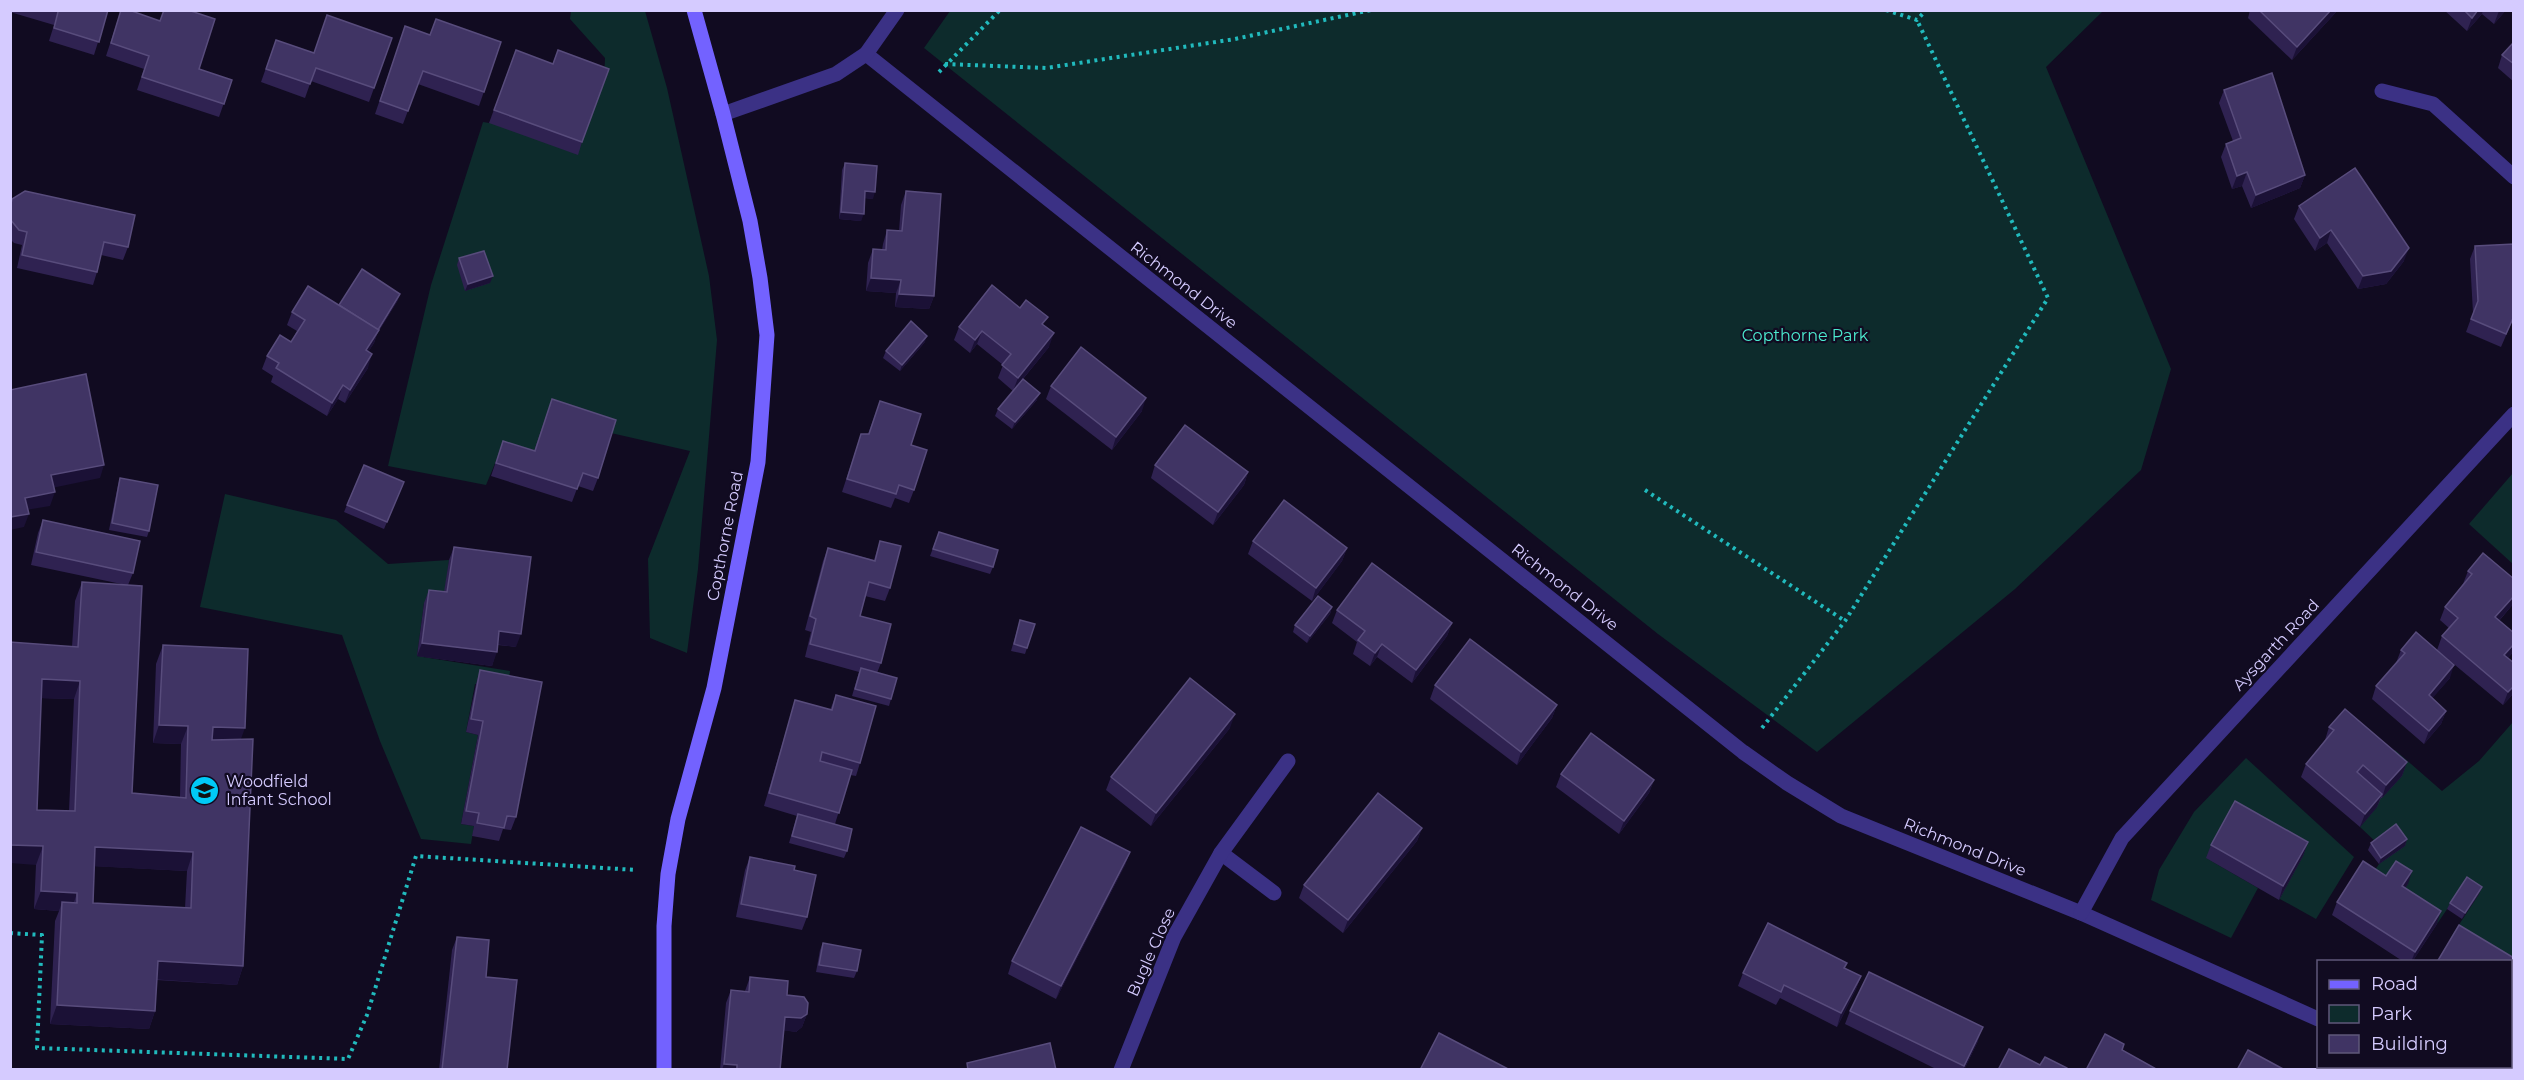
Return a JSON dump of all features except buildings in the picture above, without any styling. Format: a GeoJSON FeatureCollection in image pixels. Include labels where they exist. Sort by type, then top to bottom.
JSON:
{"type":"FeatureCollection","features":[{"type":"Feature","properties":{"kind":"main road","name":"Copthorne Road"},"geometry":{"type":"LineString","coordinates":[[664,1070],[664,926],[668,874],[678,819],[714,688],[758,462],[767,335],[750,221],[694,10]]}},
{"type":"Feature","properties":{"kind":"street"},"geometry":{"type":"LineString","coordinates":[[723,114],[836,74],[866,54],[897,10]]}},
{"type":"Feature","properties":{"kind":"street","name":"Richmond Drive"},"geometry":{"type":"LineString","coordinates":[[866,54],[1743,752],[1787,783],[1840,816],[2080,913],[2317,1018]]}},
{"type":"Feature","properties":{"kind":"street"},"geometry":{"type":"LineString","coordinates":[[2382,91],[2433,104],[2514,177]]}},
{"type":"Feature","properties":{"kind":"street","name":"Aysgarth Road"},"geometry":{"type":"LineString","coordinates":[[2080,913],[2122,838],[2514,414]]}},
{"type":"Feature","properties":{"kind":"street","name":"Bugle Close"},"geometry":{"type":"LineString","coordinates":[[1121,1070],[1174,937],[1221,853],[1288,761]]}},
{"type":"Feature","properties":{"kind":"street"},"geometry":{"type":"LineString","coordinates":[[1221,853],[1274,893]]}},
{"type":"Feature","properties":{"kind":"path"},"geometry":{"type":"LineString","coordinates":[[1000,10],[945,64],[1046,68],[1235,39],[1371,10]]}},
{"type":"Feature","properties":{"kind":"path"},"geometry":{"type":"LineString","coordinates":[[1743,752],[1845,621],[2048,298],[1917,20],[1886,10]]}},
{"type":"Feature","properties":{"kind":"path"},"geometry":{"type":"LineString","coordinates":[[1917,20],[1926,10]]}},
{"type":"Feature","properties":{"kind":"path"},"geometry":{"type":"LineString","coordinates":[[1645,490],[1845,621]]}},
{"type":"Feature","properties":{"kind":"path"},"geometry":{"type":"LineString","coordinates":[[10,933],[42,934],[37,1048],[348,1059],[367,1015],[416,856],[622,868]]}},
{"type":"Feature","properties":{"kind":"green space"},"geometry":{"type":"Polygon","coordinates":[[[571,11],[645,11],[667,88],[709,276],[717,340],[698,569],[687,653],[650,638],[648,559],[690,451],[611,433],[530,464],[499,454],[486,485],[388,466],[431,285],[483,122],[489,123],[604,82],[605,58],[570,19],[571,11]]]}},
{"type":"Feature","properties":{"kind":"green space","name":"Copthorne Park"},"geometry":{"type":"Polygon","coordinates":[[[950,11],[2103,11],[2046,67],[2171,369],[2141,470],[2015,589],[1817,752],[1658,634],[924,48],[950,11]]]}},
{"type":"Feature","properties":{"kind":"green space"},"geometry":{"type":"Polygon","coordinates":[[[2513,473],[2513,564],[2469,524],[2513,473]]]}},
{"type":"Feature","properties":{"kind":"green space"},"geometry":{"type":"Polygon","coordinates":[[[225,494],[336,520],[388,564],[449,560],[443,605],[424,603],[417,656],[510,671],[508,690],[475,684],[466,732],[478,735],[461,824],[474,826],[471,844],[421,839],[380,741],[342,635],[200,607],[225,494]]]}},
{"type":"Feature","properties":{"kind":"green space"},"geometry":{"type":"Polygon","coordinates":[[[2513,722],[2513,974],[2512,960],[2491,960],[2451,937],[2479,894],[2464,884],[2437,924],[2368,881],[2379,864],[2404,845],[2377,843],[2360,827],[2377,807],[2359,778],[2382,798],[2385,761],[2395,750],[2442,791],[2479,761],[2513,722]]]}},
{"type":"Feature","properties":{"kind":"green space"},"geometry":{"type":"Polygon","coordinates":[[[2246,758],[2354,857],[2316,919],[2206,858],[2258,888],[2231,938],[2151,900],[2159,870],[2194,812],[2246,758]]]}},
{"type":"Feature","properties":{"kind":"place","name":"Woodfield Infant School"},"geometry":{"type":"Point","coordinates":[205,790]}}]}
